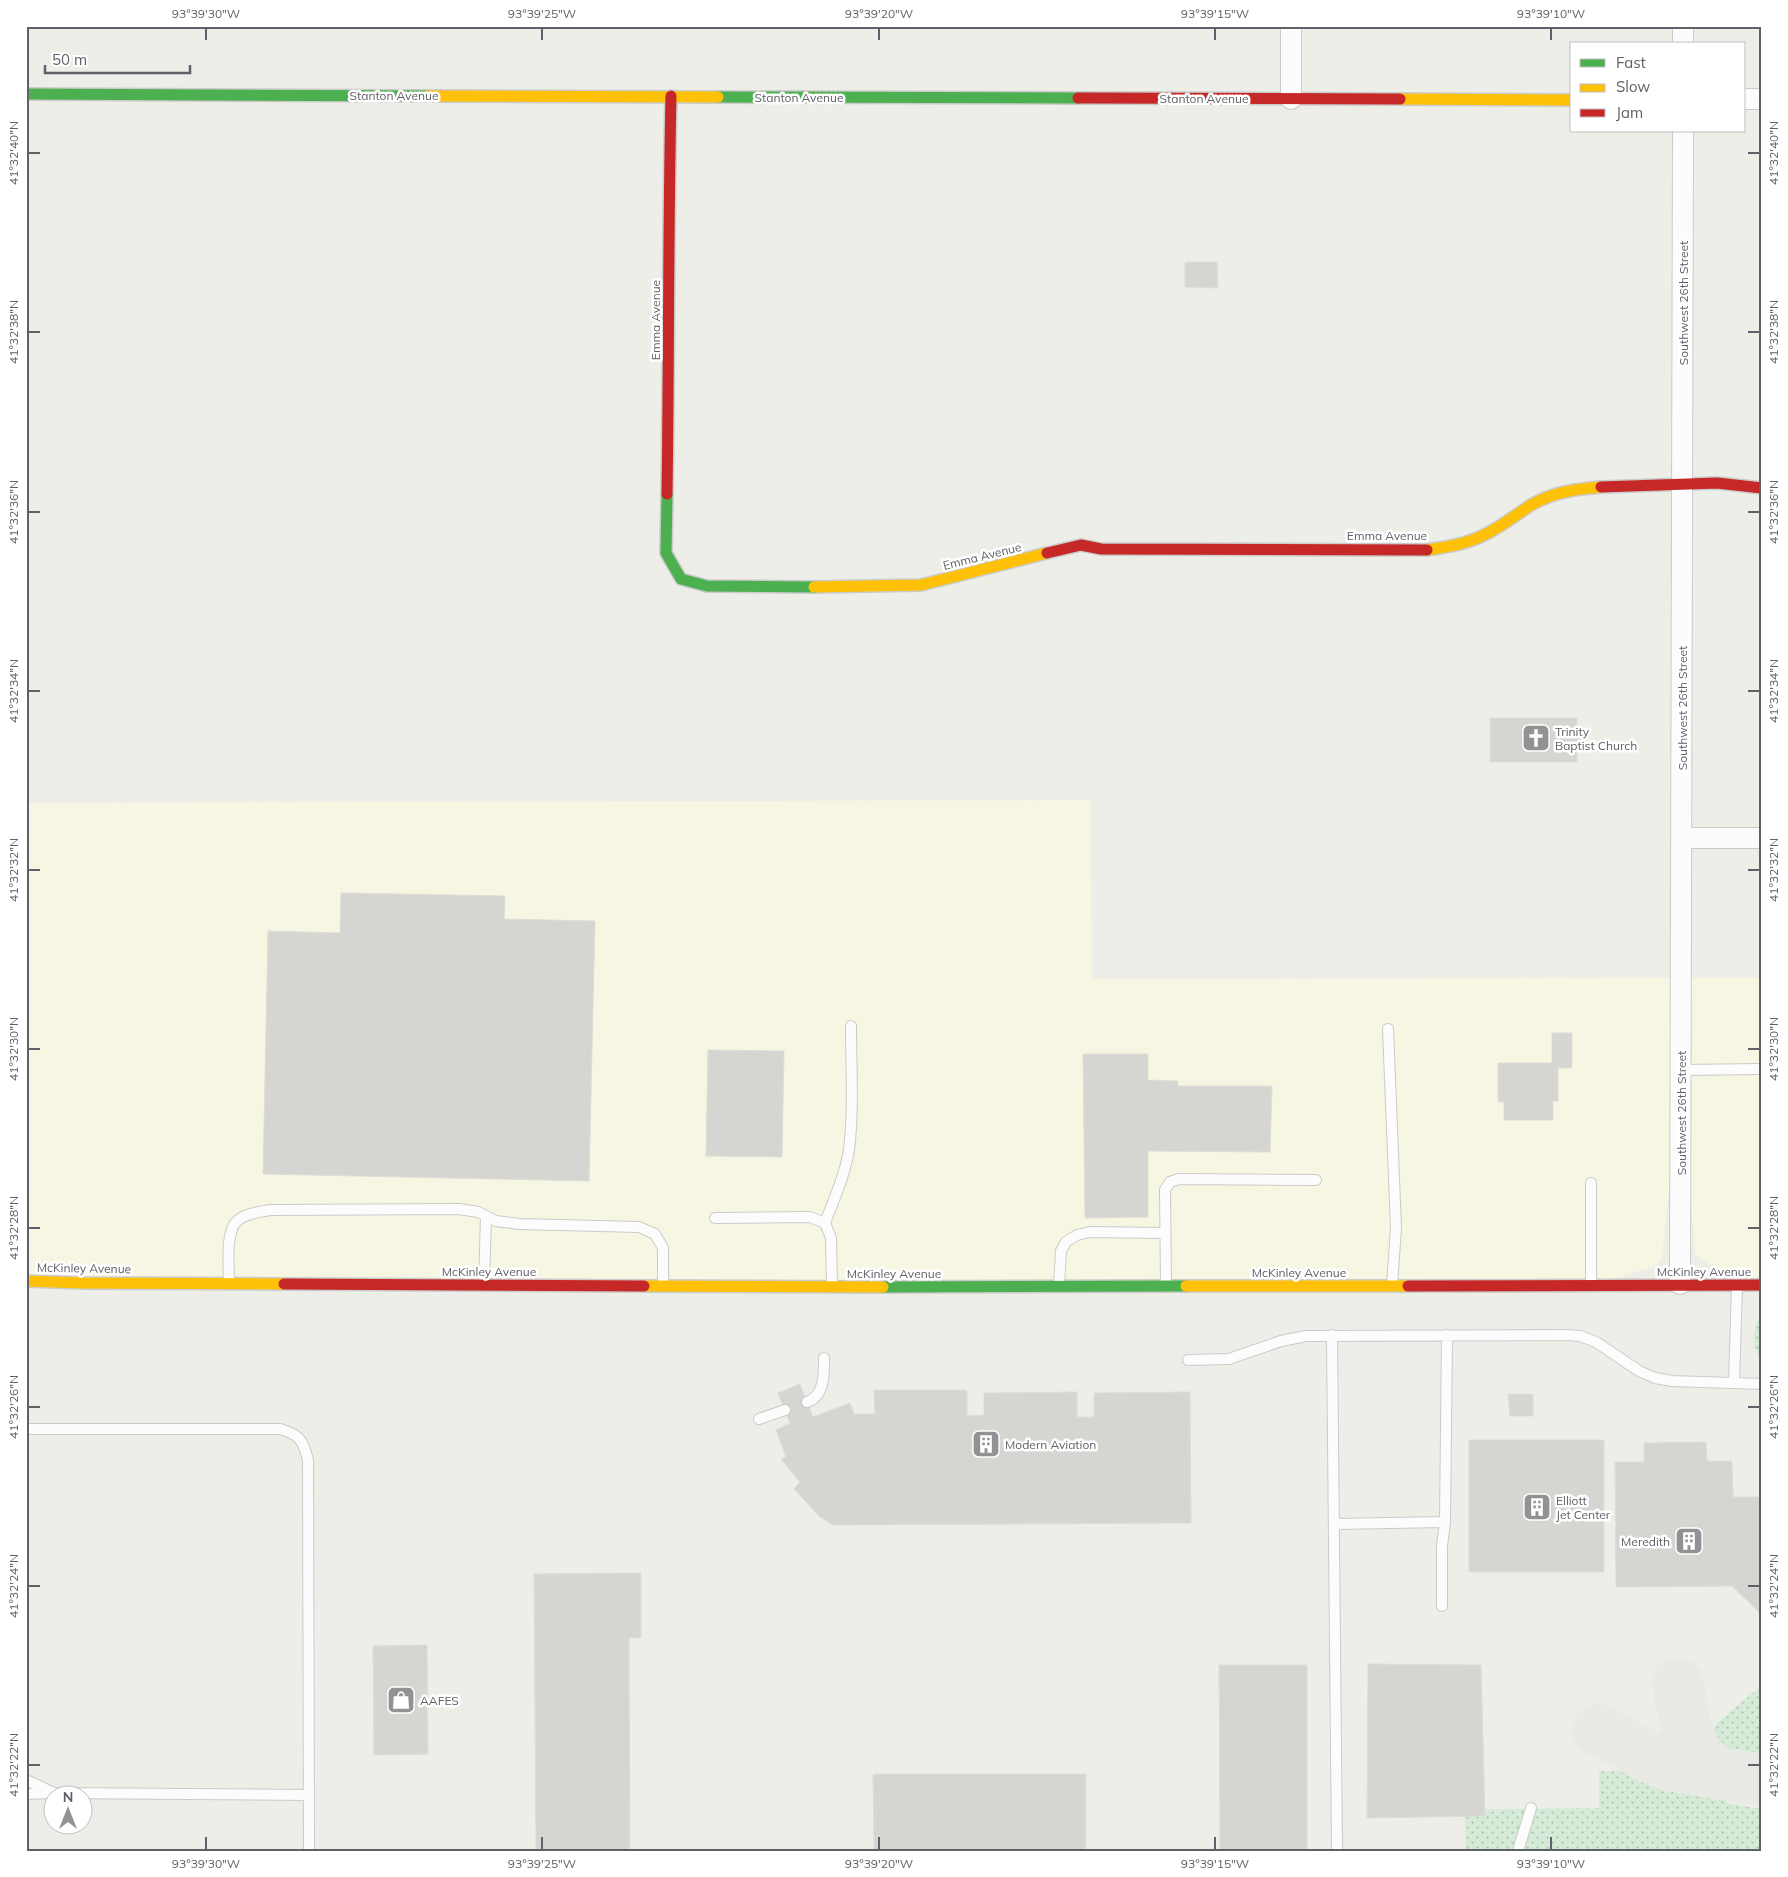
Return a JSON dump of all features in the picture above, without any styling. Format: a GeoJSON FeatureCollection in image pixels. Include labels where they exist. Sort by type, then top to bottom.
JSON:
{"type":"FeatureCollection","features":[{"type":"Feature","properties":{"kind":"street"},"geometry":{"type":"LineString","coordinates":[[1291,26],[1292,99]]}},
{"type":"Feature","properties":{"kind":"street"},"geometry":{"type":"LineString","coordinates":[[1683,26],[1683,42]]}},
{"type":"Feature","properties":{"kind":"street","name":"Stanton Avenue"},"geometry":{"type":"LineString","coordinates":[[26,94],[1570,100]]}},
{"type":"Feature","properties":{"kind":"street","name":"Emma Avenue"},"geometry":{"type":"LineString","coordinates":[[671,96],[666,553],[682,579],[707,586],[760,588],[921,586],[1081,546],[1101,549],[1425,550],[1449,547],[1474,540],[1495,529],[1523,509],[1547,497],[1570,491],[1682,484],[1733,484],[1762,488]]}},
{"type":"Feature","properties":{"kind":"street"},"geometry":{"type":"LineString","coordinates":[[1746,99],[1762,99]]}},
{"type":"Feature","properties":{"kind":"street","name":"Southwest 26th Street"},"geometry":{"type":"LineString","coordinates":[[1680,1284],[1683,132]]}},
{"type":"Feature","properties":{"kind":"street"},"geometry":{"type":"LineString","coordinates":[[1682,838],[1762,838]]}},
{"type":"Feature","properties":{"kind":"street","name":"McKinley Avenue"},"geometry":{"type":"LineString","coordinates":[[26,1281],[832,1287],[1762,1285]]}},
{"type":"Feature","properties":{"kind":"lane"},"geometry":{"type":"LineString","coordinates":[[832,1287],[831,1238],[825,1223],[839,1186],[848,1151],[851,1026]]}},
{"type":"Feature","properties":{"kind":"lane"},"geometry":{"type":"LineString","coordinates":[[1388,1029],[1396,1228],[1392,1286]]}},
{"type":"Feature","properties":{"kind":"lane"},"geometry":{"type":"LineString","coordinates":[[1681,1070],[1762,1069]]}},
{"type":"Feature","properties":{"kind":"lane"},"geometry":{"type":"LineString","coordinates":[[1166,1286],[1164,1190],[1170,1182],[1179,1179],[1316,1180]]}},
{"type":"Feature","properties":{"kind":"lane"},"geometry":{"type":"LineString","coordinates":[[1591,1183],[1591,1285]]}},
{"type":"Feature","properties":{"kind":"lane"},"geometry":{"type":"LineString","coordinates":[[229,1284],[230,1233],[237,1221],[251,1214],[270,1210],[459,1209],[478,1212],[496,1221],[519,1224],[639,1227],[655,1234],[663,1248],[663,1286]]}},
{"type":"Feature","properties":{"kind":"lane"},"geometry":{"type":"LineString","coordinates":[[484,1285],[486,1216]]}},
{"type":"Feature","properties":{"kind":"lane"},"geometry":{"type":"LineString","coordinates":[[715,1218],[810,1218],[825,1223]]}},
{"type":"Feature","properties":{"kind":"lane"},"geometry":{"type":"LineString","coordinates":[[1059,1286],[1061,1251],[1066,1242],[1077,1235],[1090,1232],[1164,1233]]}},
{"type":"Feature","properties":{"kind":"lane"},"geometry":{"type":"LineString","coordinates":[[1734,1382],[1737,1285]]}},
{"type":"Feature","properties":{"kind":"lane"},"geometry":{"type":"LineString","coordinates":[[1442,1606],[1447,1335]]}},
{"type":"Feature","properties":{"kind":"lane"},"geometry":{"type":"LineString","coordinates":[[1188,1360],[1229,1359],[1281,1341],[1306,1336],[1580,1336],[1596,1342],[1639,1371],[1655,1378],[1672,1381],[1762,1384]]}},
{"type":"Feature","properties":{"kind":"lane"},"geometry":{"type":"LineString","coordinates":[[1332,1336],[1337,1851]]}},
{"type":"Feature","properties":{"kind":"lane"},"geometry":{"type":"LineString","coordinates":[[807,1402],[811,1401],[818,1393],[823,1382],[824,1358]]}},
{"type":"Feature","properties":{"kind":"lane"},"geometry":{"type":"LineString","coordinates":[[759,1419],[785,1410]]}},
{"type":"Feature","properties":{"kind":"lane"},"geometry":{"type":"LineString","coordinates":[[26,1429],[280,1429],[298,1437],[304,1446],[308,1460],[309,1851]]}},
{"type":"Feature","properties":{"kind":"lane"},"geometry":{"type":"LineString","coordinates":[[1334,1524],[1445,1522]]}},
{"type":"Feature","properties":{"kind":"lane"},"geometry":{"type":"LineString","coordinates":[[26,1780],[42,1787]]}},
{"type":"Feature","properties":{"kind":"lane"},"geometry":{"type":"LineString","coordinates":[[26,1794],[42,1793]]}},
{"type":"Feature","properties":{"kind":"lane"},"geometry":{"type":"LineString","coordinates":[[92,1793],[309,1795]]}},
{"type":"Feature","properties":{"kind":"lane"},"geometry":{"type":"LineString","coordinates":[[1518,1851],[1531,1808]]}},
{"type":"Feature","properties":{"kind":"shaded area"},"geometry":{"type":"Polygon","coordinates":[[[1090,800],[1092,979],[1762,978],[1762,1285],[1737,1285],[1710,1263],[1695,1254],[1681,1075],[1662,1257],[1656,1266],[1591,1285],[26,1281],[26,803],[1090,800]]]}},
{"type":"Feature","properties":{"kind":"shaded area"},"geometry":{"type":"Polygon","coordinates":[[[1762,1313],[1762,1361],[1754,1344],[1754,1331],[1762,1313]]]}},
{"type":"Feature","properties":{"kind":"shaded area"},"geometry":{"type":"Polygon","coordinates":[[[1762,1685],[1762,1765],[1733,1762],[1722,1756],[1715,1746],[1713,1741],[1714,1729],[1717,1723],[1762,1685]]]}},
{"type":"Feature","properties":{"kind":"shaded area"},"geometry":{"type":"Polygon","coordinates":[[[1599,1771],[1616,1771],[1729,1791],[1727,1803],[1762,1809],[1762,1851],[1466,1851],[1465,1817],[1485,1816],[1485,1809],[1599,1808],[1599,1771]]]}},
{"type":"Feature","properties":{"kind":"building"},"geometry":{"type":"Polygon","coordinates":[[[1185,262],[1217,262],[1218,288],[1185,287],[1185,262]]]}},
{"type":"Feature","properties":{"kind":"building","name":"Trinity Baptist Church"},"geometry":{"type":"Polygon","coordinates":[[[1490,718],[1577,718],[1577,734],[1582,734],[1582,743],[1577,743],[1577,762],[1490,762],[1490,718]]]}},
{"type":"Feature","properties":{"kind":"building"},"geometry":{"type":"Polygon","coordinates":[[[341,893],[505,896],[504,919],[595,921],[589,1181],[263,1174],[268,931],[340,933],[341,893]]]}},
{"type":"Feature","properties":{"kind":"building"},"geometry":{"type":"Polygon","coordinates":[[[1552,1033],[1572,1033],[1572,1068],[1558,1068],[1558,1101],[1553,1101],[1553,1120],[1504,1120],[1504,1102],[1498,1102],[1498,1063],[1552,1063],[1552,1033]]]}},
{"type":"Feature","properties":{"kind":"building"},"geometry":{"type":"Polygon","coordinates":[[[708,1050],[784,1051],[782,1157],[706,1156],[708,1050]]]}},
{"type":"Feature","properties":{"kind":"building"},"geometry":{"type":"Polygon","coordinates":[[[1083,1054],[1148,1054],[1148,1080],[1178,1081],[1178,1086],[1272,1086],[1270,1152],[1148,1151],[1148,1217],[1085,1218],[1083,1054]]]}},
{"type":"Feature","properties":{"kind":"building","name":"Modern Aviation"},"geometry":{"type":"Polygon","coordinates":[[[800,1384],[813,1417],[850,1403],[854,1414],[875,1414],[874,1390],[967,1390],[967,1416],[984,1415],[984,1393],[1077,1392],[1077,1417],[1094,1417],[1094,1393],[1190,1392],[1191,1523],[833,1525],[820,1517],[794,1489],[800,1482],[781,1459],[786,1457],[776,1430],[790,1423],[778,1393],[800,1384]]]}},
{"type":"Feature","properties":{"kind":"building"},"geometry":{"type":"Polygon","coordinates":[[[1508,1394],[1533,1394],[1533,1416],[1510,1416],[1508,1394]]]}},
{"type":"Feature","properties":{"kind":"building","name":"Elliott Jet Center"},"geometry":{"type":"Polygon","coordinates":[[[1469,1440],[1604,1440],[1604,1572],[1469,1572],[1469,1440]]]}},
{"type":"Feature","properties":{"kind":"building","name":"Meredith"},"geometry":{"type":"Polygon","coordinates":[[[1706,1442],[1707,1461],[1732,1461],[1733,1497],[1762,1497],[1761,1614],[1732,1586],[1616,1587],[1615,1462],[1644,1462],[1644,1443],[1706,1442]]]}},
{"type":"Feature","properties":{"kind":"building"},"geometry":{"type":"Polygon","coordinates":[[[641,1573],[641,1638],[629,1638],[630,1851],[536,1851],[534,1574],[641,1573]]]}},
{"type":"Feature","properties":{"kind":"building","name":"AAFES"},"geometry":{"type":"Polygon","coordinates":[[[427,1645],[428,1754],[374,1755],[373,1646],[427,1645]]]}},
{"type":"Feature","properties":{"kind":"building"},"geometry":{"type":"Polygon","coordinates":[[[1368,1664],[1481,1665],[1485,1816],[1367,1818],[1368,1664]]]}},
{"type":"Feature","properties":{"kind":"building"},"geometry":{"type":"Polygon","coordinates":[[[1219,1665],[1307,1665],[1307,1851],[1220,1851],[1219,1665]]]}},
{"type":"Feature","properties":{"kind":"building"},"geometry":{"type":"Polygon","coordinates":[[[873,1774],[1086,1774],[1086,1851],[874,1851],[873,1774]]]}},
{"type":"Feature","properties":{"kind":"taxiway"},"geometry":{"type":"LineString","coordinates":[[1678,1683],[1687,1732],[1695,1750],[1702,1760],[1721,1774]]}},
{"type":"Feature","properties":{"kind":"taxiway"},"geometry":{"type":"LineString","coordinates":[[1598,1730],[1668,1765],[1762,1780]]}},
{"type":"Feature","properties":{"kind":"traffic: fast"},"geometry":{"type":"LineString","coordinates":[[26,94],[428,96]]}},
{"type":"Feature","properties":{"kind":"traffic: fast"},"geometry":{"type":"LineString","coordinates":[[718,97],[1078,98]]}},
{"type":"Feature","properties":{"kind":"traffic: fast"},"geometry":{"type":"LineString","coordinates":[[667,494],[666,553],[681,579],[707,586],[814,587]]}},
{"type":"Feature","properties":{"kind":"traffic: fast"},"geometry":{"type":"LineString","coordinates":[[883,1287],[1186,1286]]}},
{"type":"Feature","properties":{"kind":"traffic: slow"},"geometry":{"type":"LineString","coordinates":[[428,96],[718,97]]}},
{"type":"Feature","properties":{"kind":"traffic: slow"},"geometry":{"type":"LineString","coordinates":[[1400,99],[1570,100]]}},
{"type":"Feature","properties":{"kind":"traffic: slow"},"geometry":{"type":"LineString","coordinates":[[1427,550],[1457,545],[1479,537],[1498,528],[1531,505],[1556,494],[1601,487]]}},
{"type":"Feature","properties":{"kind":"traffic: slow"},"geometry":{"type":"LineString","coordinates":[[814,587],[921,585],[1047,553]]}},
{"type":"Feature","properties":{"kind":"traffic: slow"},"geometry":{"type":"LineString","coordinates":[[26,1281],[284,1284]]}},
{"type":"Feature","properties":{"kind":"traffic: slow"},"geometry":{"type":"LineString","coordinates":[[644,1286],[883,1287]]}},
{"type":"Feature","properties":{"kind":"traffic: slow"},"geometry":{"type":"LineString","coordinates":[[1186,1286],[1408,1286]]}},
{"type":"Feature","properties":{"kind":"traffic: jam"},"geometry":{"type":"LineString","coordinates":[[667,494],[671,96]]}},
{"type":"Feature","properties":{"kind":"traffic: jam"},"geometry":{"type":"LineString","coordinates":[[1078,98],[1400,99]]}},
{"type":"Feature","properties":{"kind":"traffic: jam"},"geometry":{"type":"LineString","coordinates":[[1601,487],[1717,483],[1762,488]]}},
{"type":"Feature","properties":{"kind":"traffic: jam"},"geometry":{"type":"LineString","coordinates":[[1047,553],[1081,545],[1101,549],[1427,550]]}},
{"type":"Feature","properties":{"kind":"traffic: jam"},"geometry":{"type":"LineString","coordinates":[[284,1284],[644,1286]]}},
{"type":"Feature","properties":{"kind":"traffic: jam"},"geometry":{"type":"LineString","coordinates":[[1408,1286],[1762,1285]]}},
{"type":"Feature","properties":{"kind":"place","name":"Trinity Baptist Church"},"geometry":{"type":"Point","coordinates":[1536,738]}},
{"type":"Feature","properties":{"kind":"place","name":"Modern Aviation"},"geometry":{"type":"Point","coordinates":[986,1444]}},
{"type":"Feature","properties":{"kind":"place","name":"Elliott Jet Center"},"geometry":{"type":"Point","coordinates":[1537,1507]}},
{"type":"Feature","properties":{"kind":"place","name":"Meredith"},"geometry":{"type":"Point","coordinates":[1689,1541]}},
{"type":"Feature","properties":{"kind":"place","name":"AAFES"},"geometry":{"type":"Point","coordinates":[401,1700]}}]}
